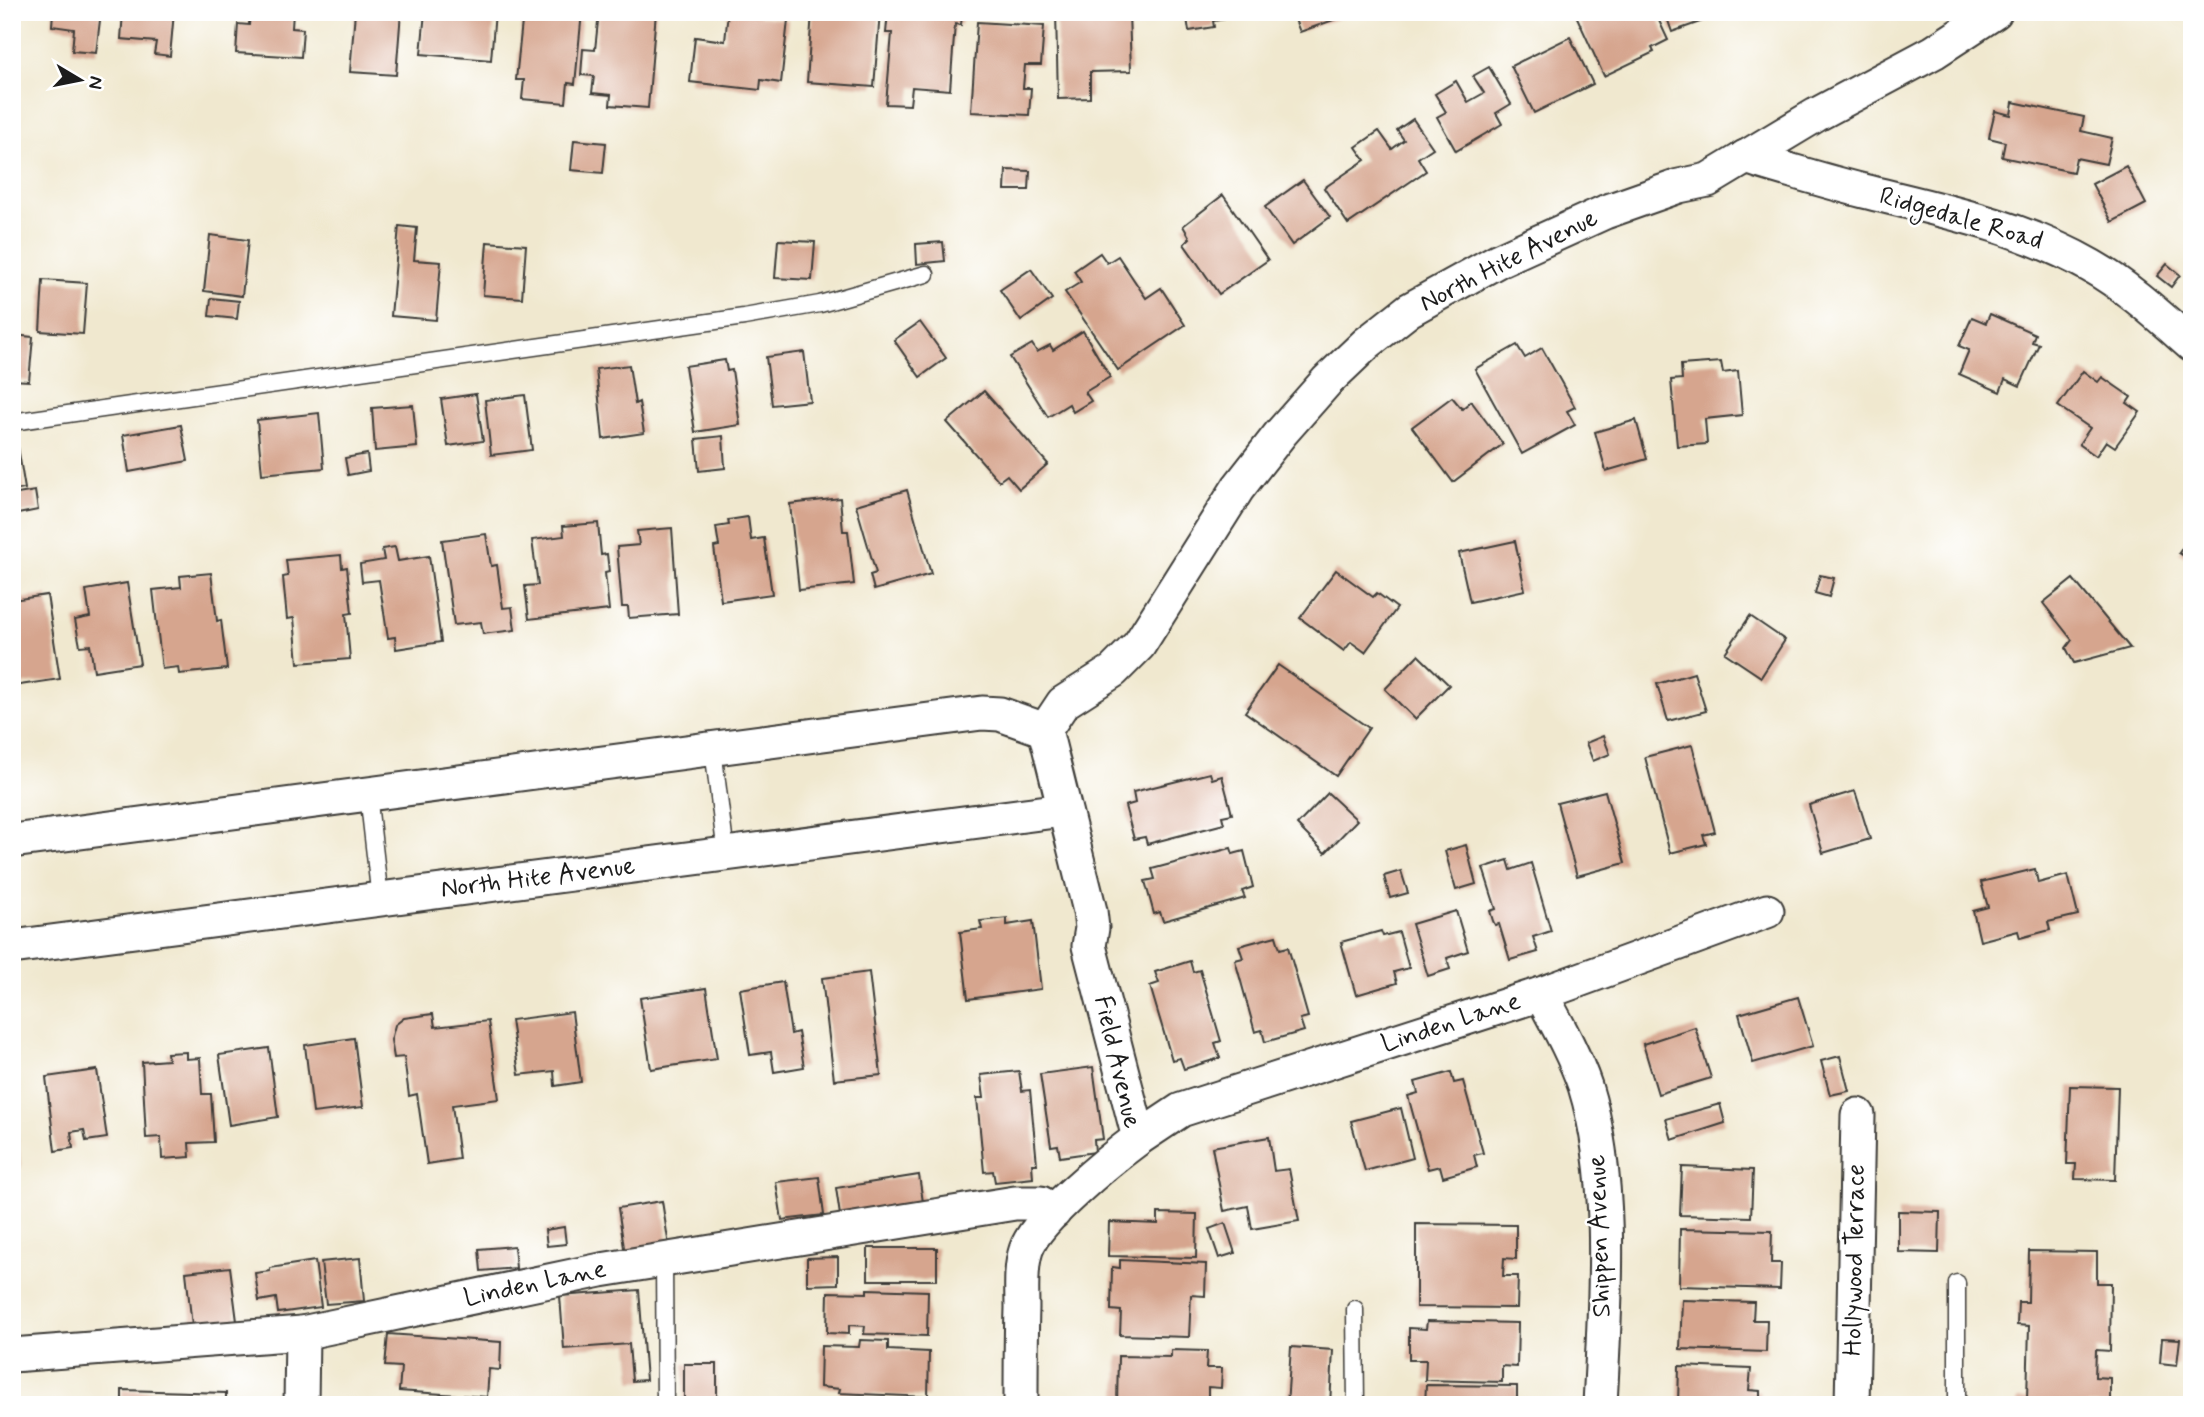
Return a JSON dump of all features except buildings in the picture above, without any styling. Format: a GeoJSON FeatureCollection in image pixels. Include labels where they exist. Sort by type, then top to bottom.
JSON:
{"type":"FeatureCollection","features":[{"type":"Feature","properties":{"kind":"street","name":"North Hite Avenue"},"geometry":{"type":"LineString","coordinates":[[1045,730],[1063,703],[1113,671],[1139,645],[1238,488],[1281,433],[1318,391],[1367,344],[1409,310],[1499,260],[1605,212],[1679,186],[1709,180],[1816,116],[1934,52],[1995,12]]}},
{"type":"Feature","properties":{"kind":"street","name":"Ridgedale Road"},"geometry":{"type":"LineString","coordinates":[[1745,157],[1967,217],[2053,246],[2093,267],[2132,293],[2192,345]]}},
{"type":"Feature","properties":{"kind":"street"},"geometry":{"type":"LineString","coordinates":[[12,841],[982,713],[1000,714],[1045,730]]}},
{"type":"Feature","properties":{"kind":"street","name":"Field Avenue"},"geometry":{"type":"LineString","coordinates":[[1021,1405],[1022,1279],[1025,1251],[1030,1240],[1054,1212],[1139,1138],[1089,946],[1092,928],[1090,911],[1045,730]]}},
{"type":"Feature","properties":{"kind":"street","name":"North Hite Avenue"},"geometry":{"type":"LineString","coordinates":[[12,947],[1063,810]]}},
{"type":"Feature","properties":{"kind":"street","name":"Linden Lane"},"geometry":{"type":"LineString","coordinates":[[1139,1138],[1181,1110],[1541,994],[1767,911]]}},
{"type":"Feature","properties":{"kind":"street","name":"Shippen Avenue"},"geometry":{"type":"LineString","coordinates":[[1541,994],[1572,1054],[1585,1087],[1600,1150],[1604,1214],[1600,1405]]}},
{"type":"Feature","properties":{"kind":"street","name":"Hollywood Terrace"},"geometry":{"type":"LineString","coordinates":[[1852,1405],[1858,1115]]}},
{"type":"Feature","properties":{"kind":"street","name":"Linden Lane"},"geometry":{"type":"LineString","coordinates":[[12,1355],[302,1333],[601,1270],[1014,1203],[1041,1203],[1054,1212]]}},
{"type":"Feature","properties":{"kind":"street"},"geometry":{"type":"LineString","coordinates":[[301,1405],[302,1333]]}},
{"type":"Feature","properties":{"kind":"lane"},"geometry":{"type":"LineString","coordinates":[[12,422],[744,317],[820,304],[926,274]]}},
{"type":"Feature","properties":{"kind":"lane"},"geometry":{"type":"LineString","coordinates":[[713,749],[726,853]]}},
{"type":"Feature","properties":{"kind":"lane"},"geometry":{"type":"LineString","coordinates":[[368,794],[380,899]]}},
{"type":"Feature","properties":{"kind":"lane"},"geometry":{"type":"LineString","coordinates":[[664,1260],[664,1405]]}},
{"type":"Feature","properties":{"kind":"lane"},"geometry":{"type":"LineString","coordinates":[[1957,1283],[1957,1405]]}},
{"type":"Feature","properties":{"kind":"lane"},"geometry":{"type":"LineString","coordinates":[[1355,1309],[1356,1405]]}}]}
